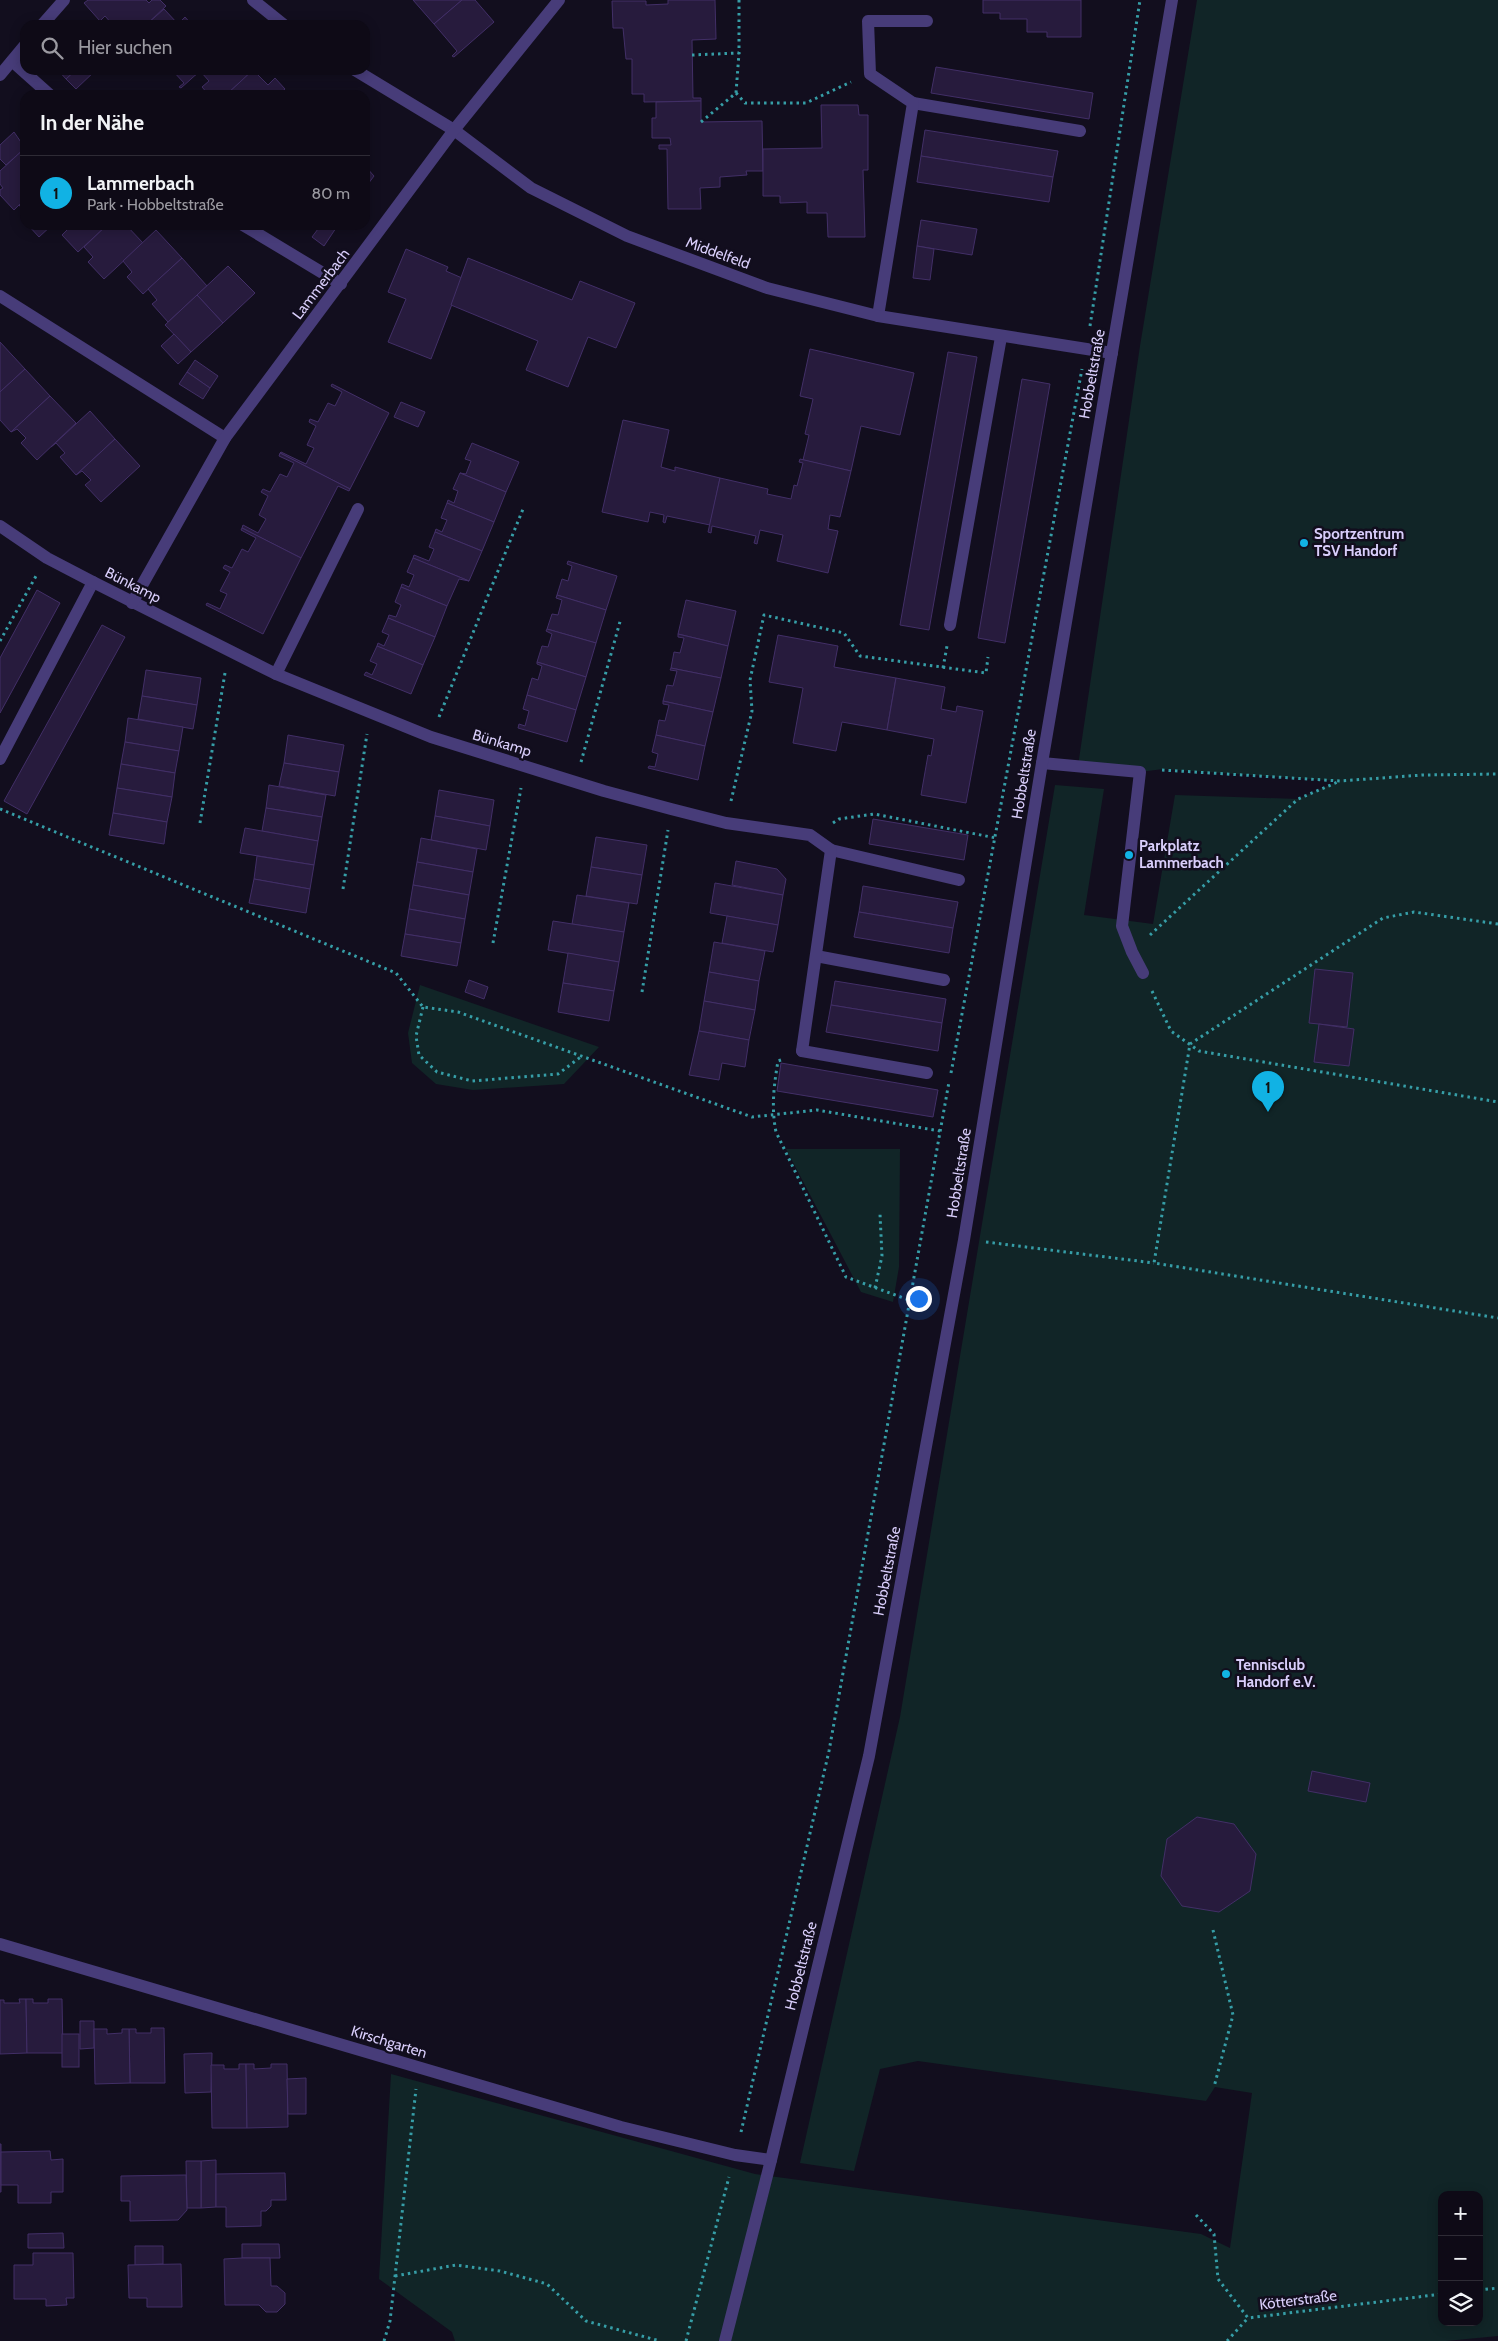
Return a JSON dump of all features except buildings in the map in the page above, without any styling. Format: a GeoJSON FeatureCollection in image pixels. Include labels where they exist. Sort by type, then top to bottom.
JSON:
{"type":"FeatureCollection","features":[{"type":"Feature","properties":{"kind":"street"},"geometry":{"type":"LineString","coordinates":[[46,20],[64,0]]}},
{"type":"Feature","properties":{"kind":"street"},"geometry":{"type":"LineString","coordinates":[[253,0],[278,20]]}},
{"type":"Feature","properties":{"kind":"street","name":"Lammerbach"},"geometry":{"type":"LineString","coordinates":[[132,603],[225,438],[454,130],[559,0]]}},
{"type":"Feature","properties":{"kind":"street","name":"Hobbeltstraße"},"geometry":{"type":"LineString","coordinates":[[725,2341],[869,1756],[964,1240],[1042,763],[1172,0]]}},
{"type":"Feature","properties":{"kind":"street"},"geometry":{"type":"LineString","coordinates":[[927,20],[868,21],[870,74],[913,103],[1080,131]]}},
{"type":"Feature","properties":{"kind":"street"},"geometry":{"type":"LineString","coordinates":[[0,75],[20,51]]}},
{"type":"Feature","properties":{"kind":"street"},"geometry":{"type":"LineString","coordinates":[[12,61],[20,68]]}},
{"type":"Feature","properties":{"kind":"street"},"geometry":{"type":"LineString","coordinates":[[28,75],[44,90]]}},
{"type":"Feature","properties":{"kind":"street","name":"Middelfeld"},"geometry":{"type":"LineString","coordinates":[[363,75],[454,130],[531,188],[626,236],[767,288],[878,316],[1112,354]]}},
{"type":"Feature","properties":{"kind":"street"},"geometry":{"type":"LineString","coordinates":[[878,316],[913,103]]}},
{"type":"Feature","properties":{"kind":"street"},"geometry":{"type":"LineString","coordinates":[[251,230],[341,284]]}},
{"type":"Feature","properties":{"kind":"street"},"geometry":{"type":"LineString","coordinates":[[0,296],[225,438]]}},
{"type":"Feature","properties":{"kind":"street"},"geometry":{"type":"LineString","coordinates":[[950,625],[1000,337]]}},
{"type":"Feature","properties":{"kind":"street"},"geometry":{"type":"LineString","coordinates":[[276,674],[358,509]]}},
{"type":"Feature","properties":{"kind":"street","name":"Bünkamp"},"geometry":{"type":"LineString","coordinates":[[0,526],[47,558],[132,603],[276,674],[431,736],[524,767],[671,809],[726,823],[810,835],[831,850]]}},
{"type":"Feature","properties":{"kind":"street"},"geometry":{"type":"LineString","coordinates":[[0,758],[93,582]]}},
{"type":"Feature","properties":{"kind":"street"},"geometry":{"type":"LineString","coordinates":[[1042,763],[1140,772],[1122,926],[1143,973]]}},
{"type":"Feature","properties":{"kind":"street"},"geometry":{"type":"LineString","coordinates":[[927,1072],[802,1051],[831,850],[959,880]]}},
{"type":"Feature","properties":{"kind":"street"},"geometry":{"type":"LineString","coordinates":[[816,956],[944,980]]}},
{"type":"Feature","properties":{"kind":"street","name":"Kirschgarten"},"geometry":{"type":"LineString","coordinates":[[0,1944],[213,2005],[418,2068],[621,2127],[735,2155],[771,2160]]}},
{"type":"Feature","properties":{"kind":"path"},"geometry":{"type":"LineString","coordinates":[[739,0],[736,93],[745,103],[806,103],[870,74]]}},
{"type":"Feature","properties":{"kind":"path"},"geometry":{"type":"LineString","coordinates":[[686,2341],[735,2155],[828,1751],[940,1130],[1086,350],[1140,0]]}},
{"type":"Feature","properties":{"kind":"path"},"geometry":{"type":"LineString","coordinates":[[692,54],[738,54]]}},
{"type":"Feature","properties":{"kind":"path"},"geometry":{"type":"LineString","coordinates":[[701,122],[736,93]]}},
{"type":"Feature","properties":{"kind":"path"},"geometry":{"type":"LineString","coordinates":[[431,736],[523,509]]}},
{"type":"Feature","properties":{"kind":"path"},"geometry":{"type":"LineString","coordinates":[[0,641],[47,558]]}},
{"type":"Feature","properties":{"kind":"path"},"geometry":{"type":"LineString","coordinates":[[726,823],[752,711],[750,680],[764,615],[844,633],[860,656],[986,673],[988,656]]}},
{"type":"Feature","properties":{"kind":"path"},"geometry":{"type":"LineString","coordinates":[[575,782],[621,618]]}},
{"type":"Feature","properties":{"kind":"path"},"geometry":{"type":"LineString","coordinates":[[200,823],[229,651]]}},
{"type":"Feature","properties":{"kind":"path"},"geometry":{"type":"LineString","coordinates":[[343,889],[370,712]]}},
{"type":"Feature","properties":{"kind":"path"},"geometry":{"type":"LineString","coordinates":[[493,943],[524,767]]}},
{"type":"Feature","properties":{"kind":"path"},"geometry":{"type":"LineString","coordinates":[[1140,772],[1163,769],[1340,781],[1424,775],[1498,774]]}},
{"type":"Feature","properties":{"kind":"path"},"geometry":{"type":"LineString","coordinates":[[1132,952],[1298,799],[1340,781]]}},
{"type":"Feature","properties":{"kind":"path"},"geometry":{"type":"LineString","coordinates":[[0,809],[396,973],[423,1007],[458,1012],[583,1055],[752,1117],[817,1110],[940,1130]]}},
{"type":"Feature","properties":{"kind":"path"},"geometry":{"type":"LineString","coordinates":[[642,992],[671,809]]}},
{"type":"Feature","properties":{"kind":"path"},"geometry":{"type":"LineString","coordinates":[[810,835],[839,819],[874,814],[996,838]]}},
{"type":"Feature","properties":{"kind":"path"},"geometry":{"type":"LineString","coordinates":[[1154,1263],[1190,1044],[1383,918],[1414,912],[1498,924]]}},
{"type":"Feature","properties":{"kind":"path"},"geometry":{"type":"LineString","coordinates":[[1143,973],[1170,1031],[1199,1051],[1498,1102]]}},
{"type":"Feature","properties":{"kind":"path"},"geometry":{"type":"LineString","coordinates":[[423,1007],[416,1036],[419,1055],[438,1072],[472,1081],[558,1074],[583,1055]]}},
{"type":"Feature","properties":{"kind":"path"},"geometry":{"type":"LineString","coordinates":[[802,1051],[778,1061],[772,1114],[776,1132],[846,1277],[909,1300]]}},
{"type":"Feature","properties":{"kind":"path"},"geometry":{"type":"LineString","coordinates":[[875,1288],[882,1256],[880,1214]]}},
{"type":"Feature","properties":{"kind":"path"},"geometry":{"type":"LineString","coordinates":[[964,1240],[1154,1263],[1498,1318]]}},
{"type":"Feature","properties":{"kind":"path"},"geometry":{"type":"LineString","coordinates":[[1214,1930],[1233,2015],[1214,2087]]}},
{"type":"Feature","properties":{"kind":"path"},"geometry":{"type":"LineString","coordinates":[[384,2341],[390,2321],[418,2068]]}},
{"type":"Feature","properties":{"kind":"path","name":"Kötterstraße"},"geometry":{"type":"LineString","coordinates":[[1196,2216],[1214,2234],[1218,2279],[1248,2318],[1438,2294]]}},
{"type":"Feature","properties":{"kind":"path"},"geometry":{"type":"LineString","coordinates":[[395,2276],[456,2265],[500,2271],[547,2284],[586,2321],[660,2341]]}},
{"type":"Feature","properties":{"kind":"path"},"geometry":{"type":"LineString","coordinates":[[1483,2290],[1498,2288]]}},
{"type":"Feature","properties":{"kind":"path"},"geometry":{"type":"LineString","coordinates":[[1227,2341],[1248,2318]]}},
{"type":"Feature","properties":{"kind":"green space"},"geometry":{"type":"Polygon","coordinates":[[[1197,0],[1498,0],[1498,2336],[1446,2341],[455,2341],[452,2332],[379,2279],[391,2074],[755,2174],[1201,2234],[1230,2248],[1252,2093],[1215,2087],[1206,2101],[918,2061],[880,2069],[854,2171],[800,2163],[900,1717],[1055,785],[1104,789],[1084,915],[1153,924],[1175,795],[1298,799],[1339,781],[1163,769],[1140,772],[1078,766],[1140,346],[1197,0]]]}},
{"type":"Feature","properties":{"kind":"green space"},"geometry":{"type":"Polygon","coordinates":[[[420,985],[599,1047],[564,1084],[473,1090],[436,1084],[412,1063],[408,1033],[420,985]]]}},
{"type":"Feature","properties":{"kind":"green space"},"geometry":{"type":"Polygon","coordinates":[[[786,1149],[900,1149],[899,1267],[893,1302],[861,1292],[786,1149]]]}},
{"type":"Feature","properties":{"kind":"place","name":"Sportzentrum TSV Handorf"},"geometry":{"type":"Point","coordinates":[1304,543]}},
{"type":"Feature","properties":{"kind":"place","name":"Parkplatz Lammerbach"},"geometry":{"type":"Point","coordinates":[1129,855]}},
{"type":"Feature","properties":{"kind":"place","name":"Lammerbach"},"geometry":{"type":"Point","coordinates":[1268,1112]}},
{"type":"Feature","properties":{"kind":"place","name":"Tennisclub Handorf e.V."},"geometry":{"type":"Point","coordinates":[1226,1674]}}]}
